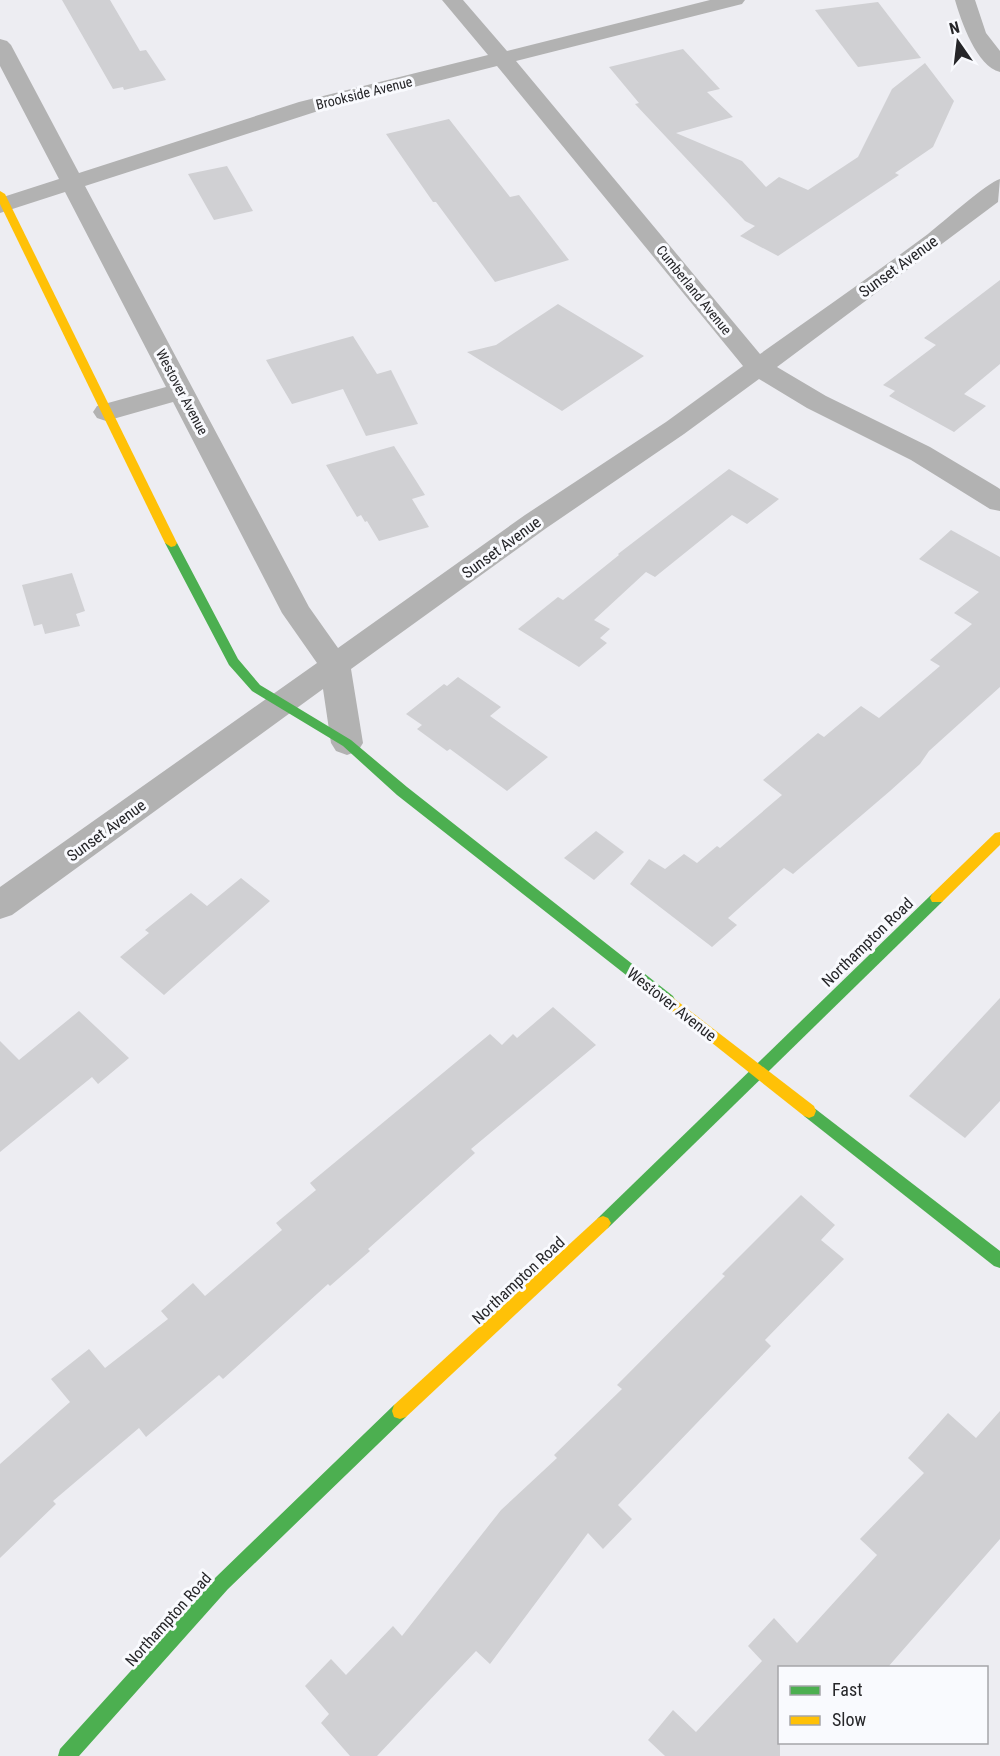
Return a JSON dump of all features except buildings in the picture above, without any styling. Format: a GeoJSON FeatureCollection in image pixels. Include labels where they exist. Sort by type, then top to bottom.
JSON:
{"type":"FeatureCollection","features":[{"type":"Feature","properties":{"kind":"street","name":"Cumberland Avenue"},"geometry":{"type":"LineString","coordinates":[[452,0],[747,356],[759,367],[791,390],[893,439],[1000,502]]}},
{"type":"Feature","properties":{"kind":"street","name":"Brookside Avenue"},"geometry":{"type":"LineString","coordinates":[[2,201],[72,183],[307,106],[735,0]]}},
{"type":"Feature","properties":{"kind":"street"},"geometry":{"type":"LineString","coordinates":[[965,0],[976,34],[1000,66]]}},
{"type":"Feature","properties":{"kind":"street","name":"Westover Avenue"},"geometry":{"type":"LineString","coordinates":[[0,45],[297,613],[335,666],[347,743]]}},
{"type":"Feature","properties":{"kind":"street","name":"Sunset Avenue"},"geometry":{"type":"LineString","coordinates":[[0,905],[534,522],[675,428],[936,239],[990,197],[1000,186]]}},
{"type":"Feature","properties":{"kind":"street","name":"Westover Avenue"},"geometry":{"type":"LineString","coordinates":[[2,201],[185,573],[233,662],[256,688],[347,743],[412,798],[757,1072],[1000,1261]]}},
{"type":"Feature","properties":{"kind":"street"},"geometry":{"type":"LineString","coordinates":[[106,412],[181,391]]}},
{"type":"Feature","properties":{"kind":"street","name":"Northampton Road"},"geometry":{"type":"LineString","coordinates":[[67,1756],[222,1583],[389,1421],[610,1216],[1000,837]]}},
{"type":"Feature","properties":{"kind":"traffic: fast"},"geometry":{"type":"LineString","coordinates":[[171,543],[233,662],[256,688],[347,743],[402,791],[668,1000]]}},
{"type":"Feature","properties":{"kind":"traffic: fast"},"geometry":{"type":"LineString","coordinates":[[603,1223],[937,898]]}},
{"type":"Feature","properties":{"kind":"traffic: fast"},"geometry":{"type":"LineString","coordinates":[[809,1111],[1000,1261]]}},
{"type":"Feature","properties":{"kind":"traffic: fast"},"geometry":{"type":"LineString","coordinates":[[67,1756],[222,1583],[400,1411]]}},
{"type":"Feature","properties":{"kind":"traffic: slow"},"geometry":{"type":"LineString","coordinates":[[0,194],[171,543]]}},
{"type":"Feature","properties":{"kind":"traffic: slow"},"geometry":{"type":"LineString","coordinates":[[937,898],[1000,837]]}},
{"type":"Feature","properties":{"kind":"traffic: slow"},"geometry":{"type":"LineString","coordinates":[[668,1000],[809,1111]]}},
{"type":"Feature","properties":{"kind":"traffic: slow"},"geometry":{"type":"LineString","coordinates":[[400,1411],[603,1223]]}}]}
